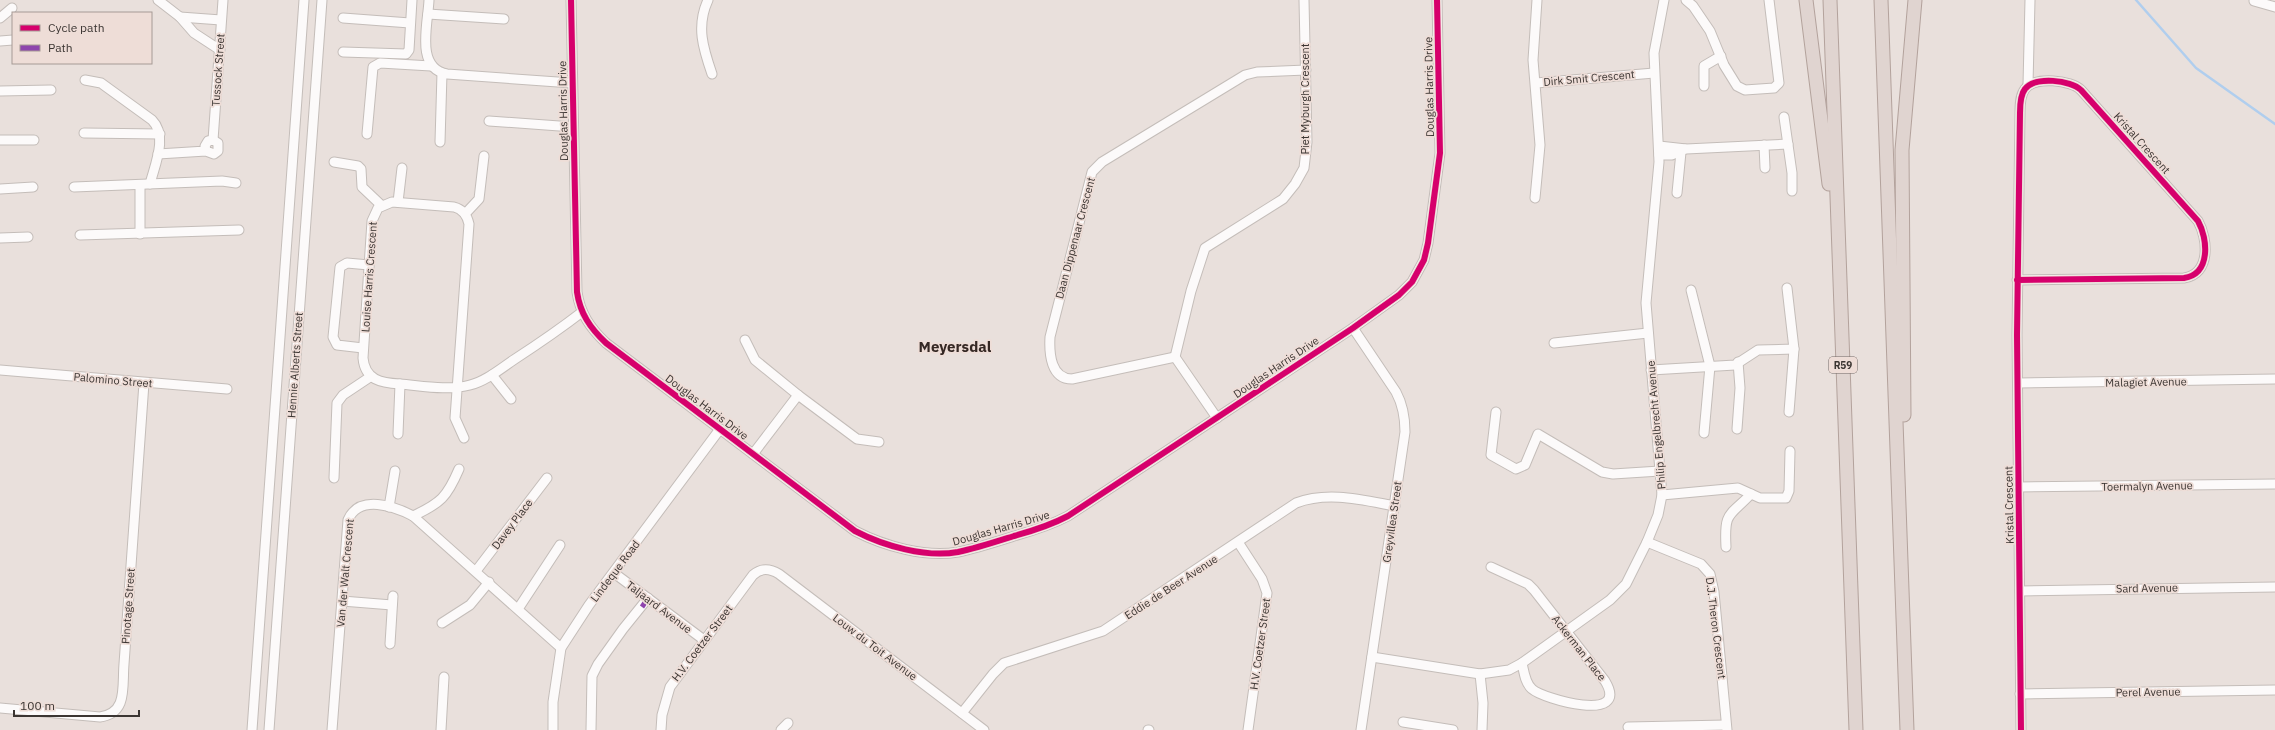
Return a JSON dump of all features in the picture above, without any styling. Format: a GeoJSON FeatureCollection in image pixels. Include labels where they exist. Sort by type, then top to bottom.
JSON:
{"type":"FeatureCollection","features":[{"type":"Feature","properties":{"kind":"highway"},"geometry":{"type":"LineString","coordinates":[[1806,0],[1829,185],[1838,229]]}},
{"type":"Feature","properties":{"kind":"highway","name":"R59"},"geometry":{"type":"LineString","coordinates":[[1830,0],[1856,730]]}},
{"type":"Feature","properties":{"kind":"highway"},"geometry":{"type":"LineString","coordinates":[[1881,0],[1907,730]]}},
{"type":"Feature","properties":{"kind":"highway"},"geometry":{"type":"LineString","coordinates":[[1898,498],[1904,466],[1902,150],[1915,0]]}},
{"type":"Feature","properties":{"kind":"street"},"geometry":{"type":"LineString","coordinates":[[158,0],[180,17],[194,33],[220,50]]}},
{"type":"Feature","properties":{"kind":"street","name":"Tussock Street"},"geometry":{"type":"LineString","coordinates":[[158,154],[206,151],[206,144],[213,140],[223,0]]}},
{"type":"Feature","properties":{"kind":"street","name":"Hennie Alberts Street"},"geometry":{"type":"LineString","coordinates":[[252,730],[304,0]]}},
{"type":"Feature","properties":{"kind":"street","name":"Hennie Alberts Street"},"geometry":{"type":"LineString","coordinates":[[269,730],[322,0]]}},
{"type":"Feature","properties":{"kind":"street"},"geometry":{"type":"LineString","coordinates":[[343,52],[405,55],[409,50],[412,0]]}},
{"type":"Feature","properties":{"kind":"street"},"geometry":{"type":"LineString","coordinates":[[429,0],[426,53],[431,66]]}},
{"type":"Feature","properties":{"kind":"street","name":"Douglas Harris Drive"},"geometry":{"type":"LineString","coordinates":[[571,0],[577,292],[582,312],[596,333],[606,343],[849,527],[865,537],[912,549],[952,552],[992,543],[1058,522],[1353,328],[1407,288],[1420,269],[1428,242],[1440,153],[1437,0]]}},
{"type":"Feature","properties":{"kind":"street"},"geometry":{"type":"LineString","coordinates":[[708,0],[700,27],[702,41],[712,74]]}},
{"type":"Feature","properties":{"kind":"street","name":"Piet Myburgh Crescent"},"geometry":{"type":"LineString","coordinates":[[1175,357],[1191,291],[1205,248],[1283,199],[1300,175],[1307,151],[1304,0]]}},
{"type":"Feature","properties":{"kind":"street","name":"Dirk Smit Crescent"},"geometry":{"type":"LineString","coordinates":[[1537,0],[1533,47],[1536,83],[1654,72]]}},
{"type":"Feature","properties":{"kind":"street","name":"Philip Engelbrecht Avenue"},"geometry":{"type":"LineString","coordinates":[[1372,657],[1480,674],[1509,670],[1522,664],[1619,592],[1632,575],[1647,542],[1658,515],[1662,495],[1646,303],[1659,151],[1654,72],[1655,44],[1664,0]]}},
{"type":"Feature","properties":{"kind":"street"},"geometry":{"type":"LineString","coordinates":[[1686,0],[1694,3],[1713,36],[1732,79],[1740,88],[1760,89],[1774,88],[1778,86],[1780,81],[1769,0]]}},
{"type":"Feature","properties":{"kind":"street","name":"Kristal Crescent"},"geometry":{"type":"LineString","coordinates":[[2021,730],[2017,280],[2020,113],[2022,94],[2028,85],[2030,0]]}},
{"type":"Feature","properties":{"kind":"street"},"geometry":{"type":"LineString","coordinates":[[2254,1],[2275,7]]}},
{"type":"Feature","properties":{"kind":"street"},"geometry":{"type":"LineString","coordinates":[[0,18],[12,8]]}},
{"type":"Feature","properties":{"kind":"street"},"geometry":{"type":"LineString","coordinates":[[428,14],[504,19]]}},
{"type":"Feature","properties":{"kind":"street"},"geometry":{"type":"LineString","coordinates":[[180,17],[221,20]]}},
{"type":"Feature","properties":{"kind":"street"},"geometry":{"type":"LineString","coordinates":[[343,18],[410,23]]}},
{"type":"Feature","properties":{"kind":"street"},"geometry":{"type":"LineString","coordinates":[[0,41],[12,40]]}},
{"type":"Feature","properties":{"kind":"street"},"geometry":{"type":"LineString","coordinates":[[1704,86],[1704,66],[1721,56]]}},
{"type":"Feature","properties":{"kind":"street"},"geometry":{"type":"LineString","coordinates":[[367,134],[373,67],[380,63],[431,66],[442,73],[572,83]]}},
{"type":"Feature","properties":{"kind":"street","name":"Daan Dippenaar Crescent"},"geometry":{"type":"LineString","coordinates":[[1175,357],[1072,379],[1063,378],[1054,368],[1050,352],[1050,337],[1092,172],[1102,162],[1246,75],[1257,72],[1306,70]]}},
{"type":"Feature","properties":{"kind":"street"},"geometry":{"type":"LineString","coordinates":[[440,142],[442,73]]}},
{"type":"Feature","properties":{"kind":"street"},"geometry":{"type":"LineString","coordinates":[[85,80],[101,83],[152,120],[160,134],[158,154],[150,184]]}},
{"type":"Feature","properties":{"kind":"street","name":"Kristal Crescent"},"geometry":{"type":"LineString","coordinates":[[2017,280],[2184,278],[2198,273],[2202,267],[2205,256],[2203,232],[2198,220],[2081,90],[2074,84],[2064,82],[2035,83],[2028,85]]}},
{"type":"Feature","properties":{"kind":"street"},"geometry":{"type":"LineString","coordinates":[[1535,198],[1540,145],[1536,83]]}},
{"type":"Feature","properties":{"kind":"street"},"geometry":{"type":"LineString","coordinates":[[0,90],[51,90]]}},
{"type":"Feature","properties":{"kind":"street"},"geometry":{"type":"LineString","coordinates":[[1784,117],[1792,173],[1792,191]]}},
{"type":"Feature","properties":{"kind":"street"},"geometry":{"type":"LineString","coordinates":[[489,121],[573,127]]}},
{"type":"Feature","properties":{"kind":"street"},"geometry":{"type":"LineString","coordinates":[[84,133],[160,134]]}},
{"type":"Feature","properties":{"kind":"street"},"geometry":{"type":"LineString","coordinates":[[0,140],[34,140]]}},
{"type":"Feature","properties":{"kind":"street"},"geometry":{"type":"LineString","coordinates":[[1659,151],[1788,144]]}},
{"type":"Feature","properties":{"kind":"street"},"geometry":{"type":"LineString","coordinates":[[1764,145],[1765,168]]}},
{"type":"Feature","properties":{"kind":"street"},"geometry":{"type":"LineString","coordinates":[[1677,193],[1684,150]]}},
{"type":"Feature","properties":{"kind":"street"},"geometry":{"type":"LineString","coordinates":[[465,214],[474,207],[479,199],[484,156]]}},
{"type":"Feature","properties":{"kind":"street"},"geometry":{"type":"LineString","coordinates":[[334,162],[358,166],[361,169],[362,187],[381,205],[398,202],[454,207],[465,214],[469,224],[455,418],[464,438]]}},
{"type":"Feature","properties":{"kind":"street"},"geometry":{"type":"LineString","coordinates":[[398,202],[402,168]]}},
{"type":"Feature","properties":{"kind":"street"},"geometry":{"type":"LineString","coordinates":[[74,186],[140,185],[222,181],[236,183]]}},
{"type":"Feature","properties":{"kind":"street"},"geometry":{"type":"LineString","coordinates":[[140,185],[140,234]]}},
{"type":"Feature","properties":{"kind":"street"},"geometry":{"type":"LineString","coordinates":[[0,189],[33,188]]}},
{"type":"Feature","properties":{"kind":"street","name":"Louise Harris Crescent"},"geometry":{"type":"LineString","coordinates":[[370,376],[364,365],[363,348],[373,218],[381,205]]}},
{"type":"Feature","properties":{"kind":"street"},"geometry":{"type":"LineString","coordinates":[[80,235],[238,230]]}},
{"type":"Feature","properties":{"kind":"street"},"geometry":{"type":"LineString","coordinates":[[0,238],[28,237]]}},
{"type":"Feature","properties":{"kind":"street"},"geometry":{"type":"LineString","coordinates":[[363,348],[337,345],[333,337],[340,267],[347,263],[369,265]]}},
{"type":"Feature","properties":{"kind":"street"},"geometry":{"type":"LineString","coordinates":[[1787,288],[1794,349],[1789,412]]}},
{"type":"Feature","properties":{"kind":"street"},"geometry":{"type":"LineString","coordinates":[[1691,290],[1710,366],[1704,433]]}},
{"type":"Feature","properties":{"kind":"street"},"geometry":{"type":"LineString","coordinates":[[334,478],[337,403],[343,395],[370,376],[382,383],[400,384],[458,387],[480,382],[550,337],[582,312]]}},
{"type":"Feature","properties":{"kind":"street","name":"Greyvillea Street"},"geometry":{"type":"LineString","coordinates":[[1353,328],[1396,392],[1404,412],[1405,432],[1361,730]]}},
{"type":"Feature","properties":{"kind":"street"},"geometry":{"type":"LineString","coordinates":[[1554,343],[1648,333]]}},
{"type":"Feature","properties":{"kind":"street"},"geometry":{"type":"LineString","coordinates":[[745,340],[755,360],[798,395],[857,439],[879,442]]}},
{"type":"Feature","properties":{"kind":"street"},"geometry":{"type":"LineString","coordinates":[[1651,370],[1735,365],[1751,353],[1762,349],[1794,349]]}},
{"type":"Feature","properties":{"kind":"street"},"geometry":{"type":"LineString","coordinates":[[1175,357],[1217,418]]}},
{"type":"Feature","properties":{"kind":"street"},"geometry":{"type":"LineString","coordinates":[[1737,429],[1740,388],[1738,362]]}},
{"type":"Feature","properties":{"kind":"street","name":"Palomino Street"},"geometry":{"type":"LineString","coordinates":[[0,370],[227,389]]}},
{"type":"Feature","properties":{"kind":"street"},"geometry":{"type":"LineString","coordinates":[[492,375],[511,399]]}},
{"type":"Feature","properties":{"kind":"street","name":"Malagiet Avenue"},"geometry":{"type":"LineString","coordinates":[[2018,383],[2275,379]]}},
{"type":"Feature","properties":{"kind":"street","name":"Pinotage Street"},"geometry":{"type":"LineString","coordinates":[[0,708],[100,717],[110,715],[119,706],[124,664],[144,383]]}},
{"type":"Feature","properties":{"kind":"street"},"geometry":{"type":"LineString","coordinates":[[398,434],[400,384]]}},
{"type":"Feature","properties":{"kind":"street"},"geometry":{"type":"LineString","coordinates":[[753,454],[798,395]]}},
{"type":"Feature","properties":{"kind":"street"},"geometry":{"type":"LineString","coordinates":[[1496,412],[1491,453],[1497,460],[1516,468],[1521,468],[1526,462],[1538,434],[1602,472],[1613,474],[1660,471]]}},
{"type":"Feature","properties":{"kind":"street","name":"Lindeque Road"},"geometry":{"type":"LineString","coordinates":[[553,730],[553,702],[561,648],[571,630],[720,429]]}},
{"type":"Feature","properties":{"kind":"street"},"geometry":{"type":"LineString","coordinates":[[1662,495],[1738,488],[1763,499],[1787,497],[1790,451]]}},
{"type":"Feature","properties":{"kind":"street"},"geometry":{"type":"LineString","coordinates":[[413,516],[442,500],[451,488],[459,469]]}},
{"type":"Feature","properties":{"kind":"street"},"geometry":{"type":"LineString","coordinates":[[389,506],[395,471]]}},
{"type":"Feature","properties":{"kind":"street","name":"Davey Place"},"geometry":{"type":"LineString","coordinates":[[476,571],[547,478]]}},
{"type":"Feature","properties":{"kind":"street","name":"Toermalyn Avenue"},"geometry":{"type":"LineString","coordinates":[[2018,487],[2275,484]]}},
{"type":"Feature","properties":{"kind":"street"},"geometry":{"type":"LineString","coordinates":[[1726,547],[1726,524],[1728,516],[1751,494]]}},
{"type":"Feature","properties":{"kind":"street","name":"Eddie de Beer Avenue"},"geometry":{"type":"LineString","coordinates":[[962,713],[993,674],[1004,663],[1103,631],[1290,507],[1310,498],[1329,496],[1394,506]]}},
{"type":"Feature","properties":{"kind":"street","name":"Van der Walt Crescent"},"geometry":{"type":"LineString","coordinates":[[332,730],[348,520],[352,511],[366,505],[389,506],[402,510],[413,516],[489,582],[561,648]]}},
{"type":"Feature","properties":{"kind":"street","name":"H.V. Coetzer Street"},"geometry":{"type":"LineString","coordinates":[[1238,542],[1262,579],[1267,593],[1248,730]]}},
{"type":"Feature","properties":{"kind":"street","name":"D.J. Theron Crescent"},"geometry":{"type":"LineString","coordinates":[[1647,542],[1702,564],[1710,574],[1716,616],[1726,728]]}},
{"type":"Feature","properties":{"kind":"street"},"geometry":{"type":"LineString","coordinates":[[518,609],[560,545]]}},
{"type":"Feature","properties":{"kind":"street","name":"Ackerman Place"},"geometry":{"type":"LineString","coordinates":[[1491,567],[1531,587],[1566,630],[1608,686],[1610,693],[1605,703],[1590,706],[1535,691],[1526,681],[1522,664]]}},
{"type":"Feature","properties":{"kind":"street","name":"H.V. Coetzer Street"},"geometry":{"type":"LineString","coordinates":[[661,730],[662,715],[670,687],[752,575],[764,569]]}},
{"type":"Feature","properties":{"kind":"street","name":"Louw du Toit Avenue"},"geometry":{"type":"LineString","coordinates":[[764,569],[779,574],[984,730]]}},
{"type":"Feature","properties":{"kind":"street","name":"Taljaard Avenue"},"geometry":{"type":"LineString","coordinates":[[614,573],[704,640]]}},
{"type":"Feature","properties":{"kind":"street"},"geometry":{"type":"LineString","coordinates":[[442,623],[470,605],[489,582]]}},
{"type":"Feature","properties":{"kind":"street","name":"Sard Avenue"},"geometry":{"type":"LineString","coordinates":[[2020,591],[2275,587]]}},
{"type":"Feature","properties":{"kind":"street"},"geometry":{"type":"LineString","coordinates":[[591,730],[592,676],[598,664],[623,629],[648,598]]}},
{"type":"Feature","properties":{"kind":"street"},"geometry":{"type":"LineString","coordinates":[[342,601],[393,600],[390,644]]}},
{"type":"Feature","properties":{"kind":"street"},"geometry":{"type":"LineString","coordinates":[[1480,674],[1483,704],[1482,730]]}},
{"type":"Feature","properties":{"kind":"street"},"geometry":{"type":"LineString","coordinates":[[441,730],[444,677]]}},
{"type":"Feature","properties":{"kind":"street","name":"Perel Avenue"},"geometry":{"type":"LineString","coordinates":[[2020,694],[2275,690]]}},
{"type":"Feature","properties":{"kind":"street"},"geometry":{"type":"LineString","coordinates":[[1403,722],[1453,730]]}},
{"type":"Feature","properties":{"kind":"street"},"geometry":{"type":"LineString","coordinates":[[781,730],[788,723]]}},
{"type":"Feature","properties":{"kind":"street"},"geometry":{"type":"LineString","coordinates":[[1628,727],[1726,728]]}},
{"type":"Feature","properties":{"kind":"waterway"},"geometry":{"type":"LineString","coordinates":[[2136,0],[2196,68],[2275,124]]}},
{"type":"Feature","properties":{"kind":"marked path"},"geometry":{"type":"LineString","coordinates":[[642,607],[648,598]]}},
{"type":"Feature","properties":{"kind":"cycle path"},"geometry":{"type":"LineString","coordinates":[[571,0],[577,292],[578,300],[587,320],[595,332],[606,343],[855,531],[892,546],[919,552],[932,553],[958,552],[993,543],[1041,528],[1068,516],[1353,328],[1399,295],[1412,282],[1424,260],[1428,243],[1440,153],[1437,0]]}},
{"type":"Feature","properties":{"kind":"cycle path"},"geometry":{"type":"LineString","coordinates":[[2017,280],[2184,278],[2193,275],[2199,270],[2205,255],[2204,237],[2198,221],[2081,90],[2062,82],[2044,81],[2030,85],[2023,91],[2020,104],[2020,113],[2017,335],[2021,730]]}},
{"type":"Feature","properties":{"kind":"district","name":"Meyersdal"},"geometry":{"type":"Point","coordinates":[955,346]}}]}
